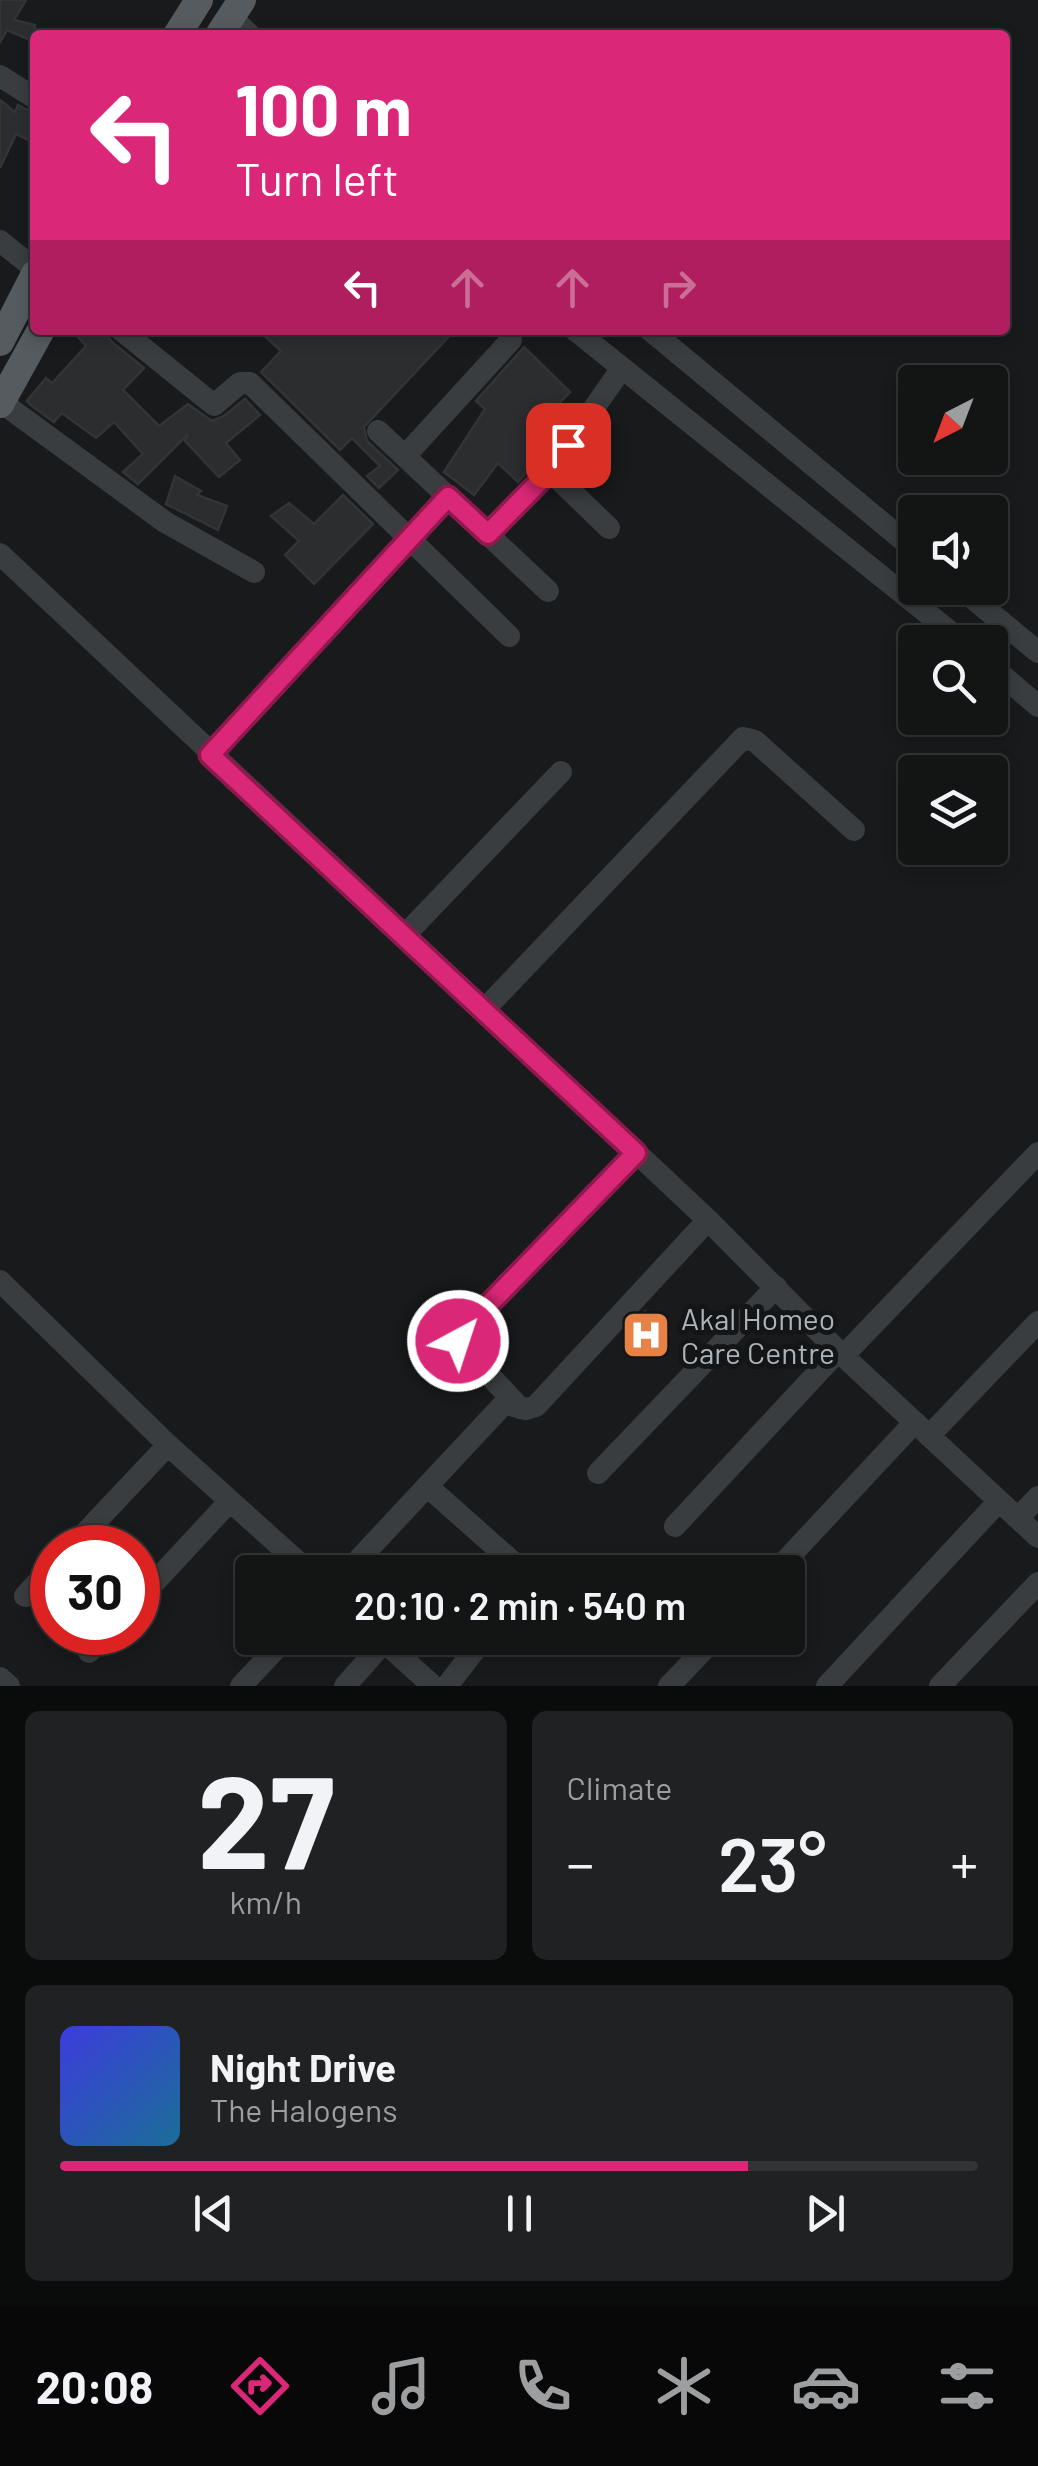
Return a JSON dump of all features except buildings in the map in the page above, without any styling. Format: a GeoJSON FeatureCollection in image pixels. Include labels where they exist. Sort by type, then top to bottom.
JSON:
{"type":"FeatureCollection","features":[{"type":"Feature","properties":{"kind":"main road"},"geometry":{"type":"LineString","coordinates":[[180,30],[199,0]]}},
{"type":"Feature","properties":{"kind":"main road"},"geometry":{"type":"LineString","coordinates":[[0,342],[30,282]]}},
{"type":"Feature","properties":{"kind":"main road"},"geometry":{"type":"LineString","coordinates":[[0,403],[39,335]]}},
{"type":"Feature","properties":{"kind":"street"},"geometry":{"type":"LineString","coordinates":[[0,76],[30,95]]}},
{"type":"Feature","properties":{"kind":"street"},"geometry":{"type":"LineString","coordinates":[[0,241],[30,268]]}},
{"type":"Feature","properties":{"kind":"street"},"geometry":{"type":"LineString","coordinates":[[127,335],[214,405],[240,383],[250,383],[509,636]]}},
{"type":"Feature","properties":{"kind":"street"},"geometry":{"type":"LineString","coordinates":[[581,335],[941,625]]}},
{"type":"Feature","properties":{"kind":"street"},"geometry":{"type":"LineString","coordinates":[[656,335],[898,536]]}},
{"type":"Feature","properties":{"kind":"street"},"geometry":{"type":"LineString","coordinates":[[404,456],[511,340]]}},
{"type":"Feature","properties":{"kind":"street"},"geometry":{"type":"LineString","coordinates":[[488,534],[550,471],[622,368]]}},
{"type":"Feature","properties":{"kind":"street"},"geometry":{"type":"LineString","coordinates":[[0,403],[165,522],[254,572]]}},
{"type":"Feature","properties":{"kind":"street"},"geometry":{"type":"LineString","coordinates":[[378,431],[548,591]]}},
{"type":"Feature","properties":{"kind":"street"},"geometry":{"type":"LineString","coordinates":[[550,471],[609,528]]}},
{"type":"Feature","properties":{"kind":"street"},"geometry":{"type":"LineString","coordinates":[[210,755],[448,497]]}},
{"type":"Feature","properties":{"kind":"street"},"geometry":{"type":"LineString","coordinates":[[0,554],[708,1220],[841,1353],[1038,1537]]}},
{"type":"Feature","properties":{"kind":"street"},"geometry":{"type":"LineString","coordinates":[[981,605],[1038,652]]}},
{"type":"Feature","properties":{"kind":"street"},"geometry":{"type":"LineString","coordinates":[[1008,680],[1038,706]]}},
{"type":"Feature","properties":{"kind":"street"},"geometry":{"type":"LineString","coordinates":[[484,1011],[743,738],[755,742],[854,830]]}},
{"type":"Feature","properties":{"kind":"street"},"geometry":{"type":"LineString","coordinates":[[404,936],[561,772]]}},
{"type":"Feature","properties":{"kind":"street"},"geometry":{"type":"LineString","coordinates":[[675,1526],[1038,1152]]}},
{"type":"Feature","properties":{"kind":"street"},"geometry":{"type":"LineString","coordinates":[[520,1408],[462,1346],[458,1336],[636,1153]]}},
{"type":"Feature","properties":{"kind":"street"},"geometry":{"type":"LineString","coordinates":[[362,1555],[501,1407],[536,1406],[708,1220]]}},
{"type":"Feature","properties":{"kind":"street"},"geometry":{"type":"LineString","coordinates":[[0,1281],[168,1445],[290,1555]]}},
{"type":"Feature","properties":{"kind":"street"},"geometry":{"type":"LineString","coordinates":[[598,1473],[776,1287]]}},
{"type":"Feature","properties":{"kind":"street"},"geometry":{"type":"LineString","coordinates":[[792,1555],[1038,1322]]}},
{"type":"Feature","properties":{"kind":"street"},"geometry":{"type":"LineString","coordinates":[[93,1525],[168,1445]]}},
{"type":"Feature","properties":{"kind":"street"},"geometry":{"type":"LineString","coordinates":[[427,1486],[505,1555]]}},
{"type":"Feature","properties":{"kind":"street"},"geometry":{"type":"LineString","coordinates":[[1018,1518],[1038,1497]]}},
{"type":"Feature","properties":{"kind":"street"},"geometry":{"type":"LineString","coordinates":[[827,1686],[999,1501]]}},
{"type":"Feature","properties":{"kind":"street"},"geometry":{"type":"LineString","coordinates":[[160,1577],[230,1502]]}},
{"type":"Feature","properties":{"kind":"street"},"geometry":{"type":"LineString","coordinates":[[940,1686],[1038,1582]]}},
{"type":"Feature","properties":{"kind":"street"},"geometry":{"type":"LineString","coordinates":[[25,1596],[30,1591]]}},
{"type":"Feature","properties":{"kind":"street"},"geometry":{"type":"LineString","coordinates":[[241,1686],[270,1655]]}},
{"type":"Feature","properties":{"kind":"street"},"geometry":{"type":"LineString","coordinates":[[345,1686],[370,1655]]}},
{"type":"Feature","properties":{"kind":"street"},"geometry":{"type":"LineString","coordinates":[[399,1655],[434,1686]]}},
{"type":"Feature","properties":{"kind":"street"},"geometry":{"type":"LineString","coordinates":[[447,1686],[471,1655]]}},
{"type":"Feature","properties":{"kind":"street"},"geometry":{"type":"LineString","coordinates":[[670,1686],[698,1655]]}},
{"type":"Feature","properties":{"kind":"street"},"geometry":{"type":"LineString","coordinates":[[0,1678],[8,1686]]}},
{"type":"Feature","properties":{"kind":"place","name":"Akal Homeo Care Centre"},"geometry":{"type":"Point","coordinates":[646,1335]}},
{"type":"Feature","properties":{"kind":"route"},"geometry":{"type":"LineString","coordinates":[[458,1341],[458,1336],[636,1153],[210,755],[448,497],[488,534],[550,471],[568,445]]}}]}
